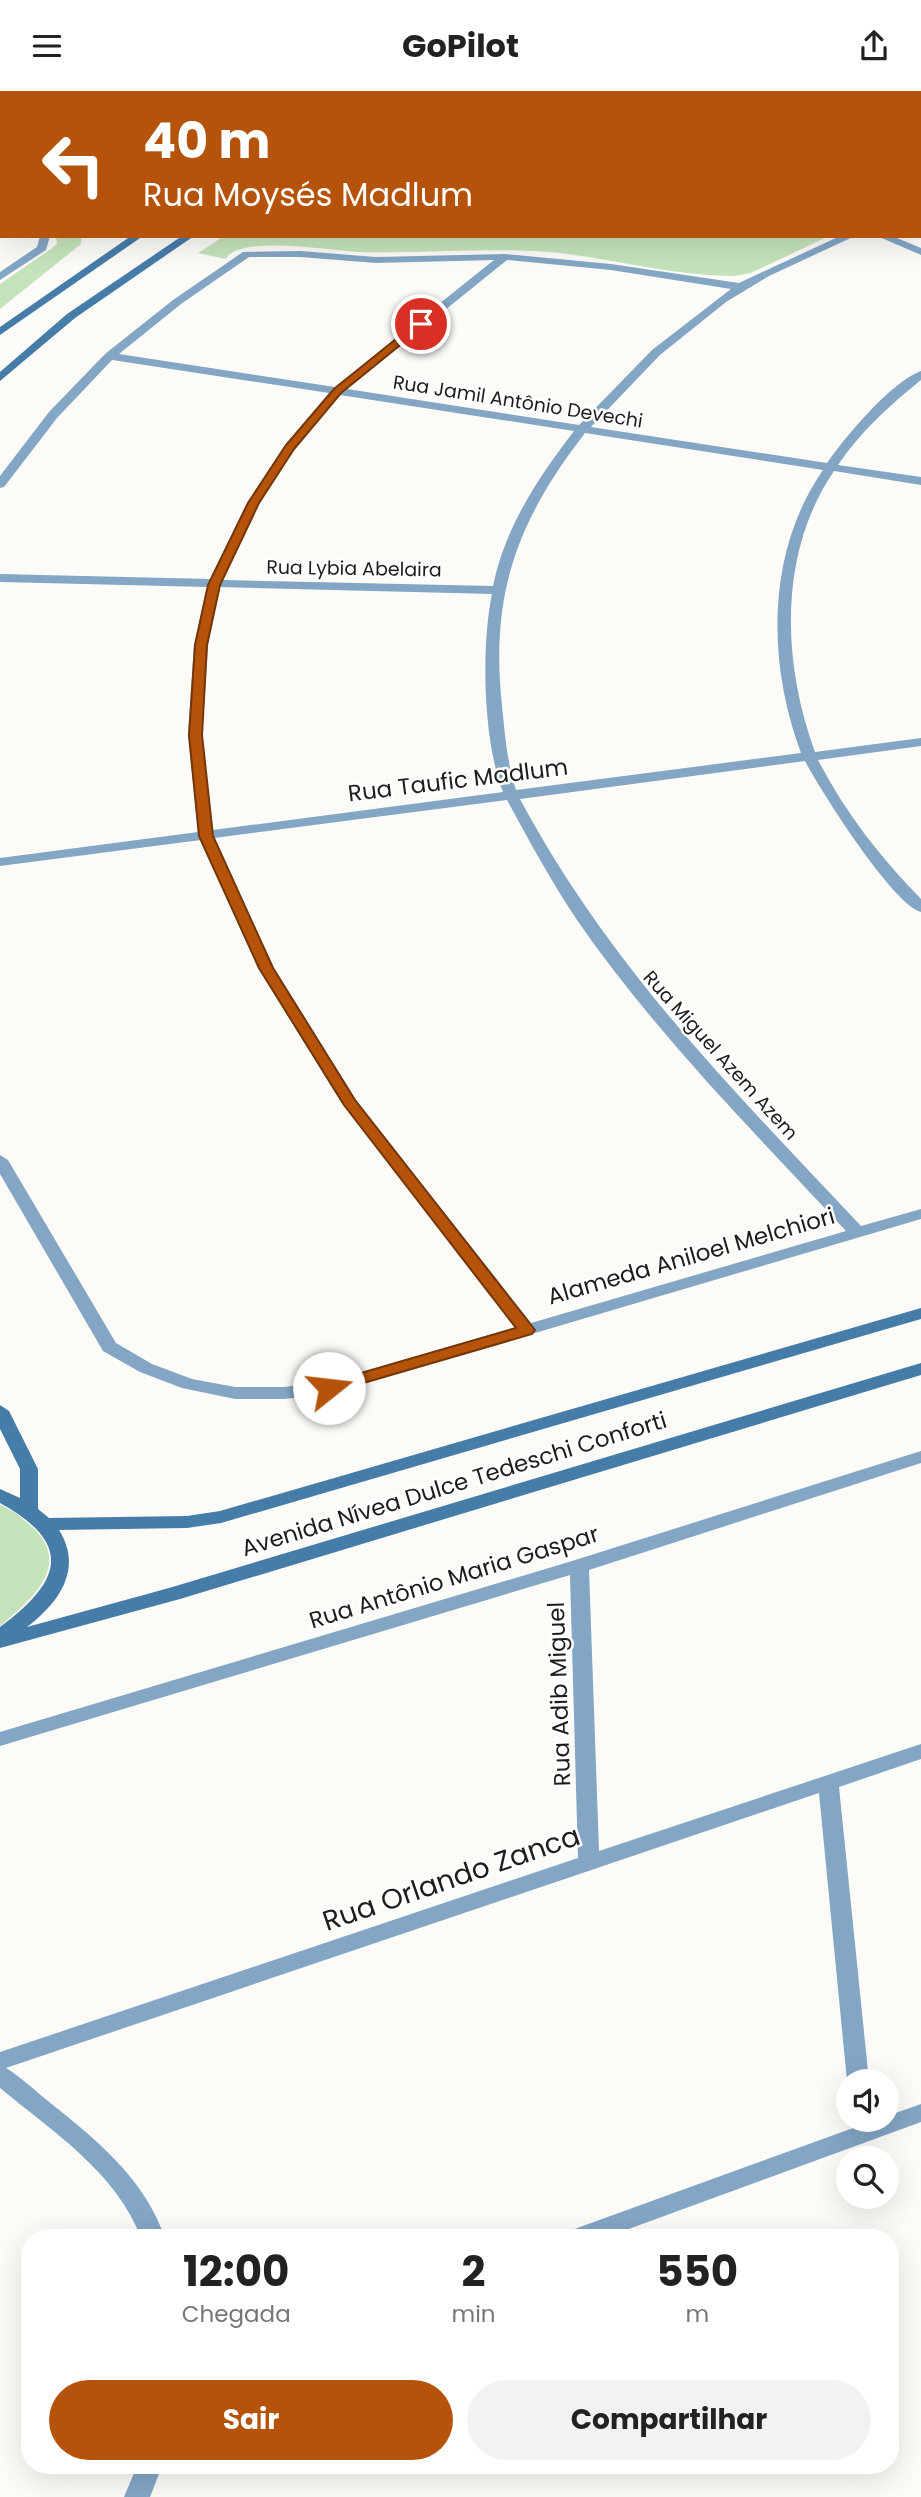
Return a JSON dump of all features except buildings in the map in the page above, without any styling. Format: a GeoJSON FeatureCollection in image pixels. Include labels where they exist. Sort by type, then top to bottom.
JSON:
{"type":"FeatureCollection","features":[{"type":"Feature","properties":{"kind":"main road"},"geometry":{"type":"LineString","coordinates":[[0,332],[135,238]]}},
{"type":"Feature","properties":{"kind":"main road"},"geometry":{"type":"LineString","coordinates":[[0,378],[71,316],[186,238]]}},
{"type":"Feature","properties":{"kind":"main road","name":"Avenida Nívea Dulce Tedeschi Conforti"},"geometry":{"type":"LineString","coordinates":[[45,1524],[187,1523],[220,1517],[921,1313]]}},
{"type":"Feature","properties":{"kind":"main road","name":"Avenida Nívea Dulce Tedeschi Conforti"},"geometry":{"type":"LineString","coordinates":[[0,1639],[173,1594],[921,1369]]}},
{"type":"Feature","properties":{"kind":"main road"},"geometry":{"type":"LineString","coordinates":[[0,1411],[29,1469],[29,1509]]}},
{"type":"Feature","properties":{"kind":"main road"},"geometry":{"type":"LineString","coordinates":[[0,1495],[29,1509],[45,1524],[63,1551],[62,1570],[40,1603],[0,1639]]}},
{"type":"Feature","properties":{"kind":"street"},"geometry":{"type":"LineString","coordinates":[[0,277],[42,248],[44,238]]}},
{"type":"Feature","properties":{"kind":"street","name":"Rua Miguel Azem Azem"},"geometry":{"type":"LineString","coordinates":[[846,238],[741,287],[677,334],[581,429],[546,473],[517,525],[497,590],[492,672],[498,727],[511,796],[577,910],[648,1006],[857,1232]]}},
{"type":"Feature","properties":{"kind":"street"},"geometry":{"type":"LineString","coordinates":[[888,238],[921,252]]}},
{"type":"Feature","properties":{"kind":"street"},"geometry":{"type":"LineString","coordinates":[[0,484],[53,415],[109,356],[177,302],[247,254],[300,254],[376,260],[505,257],[611,267],[741,287]]}},
{"type":"Feature","properties":{"kind":"street"},"geometry":{"type":"LineString","coordinates":[[505,257],[337,391],[290,447],[253,503],[214,585],[201,645],[195,735],[206,836],[266,968],[349,1102],[527,1330]]}},
{"type":"Feature","properties":{"kind":"street","name":"Rua Jamil Antônio Devechi"},"geometry":{"type":"LineString","coordinates":[[109,356],[921,481]]}},
{"type":"Feature","properties":{"kind":"street"},"geometry":{"type":"LineString","coordinates":[[921,374],[859,429],[827,466],[804,509],[789,555],[782,613],[787,680],[810,757],[844,818],[921,908]]}},
{"type":"Feature","properties":{"kind":"street","name":"Rua Lybia Abelaira"},"geometry":{"type":"LineString","coordinates":[[0,578],[497,590]]}},
{"type":"Feature","properties":{"kind":"street","name":"Rua Taufic Madlum"},"geometry":{"type":"LineString","coordinates":[[0,862],[921,742]]}},
{"type":"Feature","properties":{"kind":"street","name":"Alameda Aniloel Melchiori"},"geometry":{"type":"LineString","coordinates":[[0,1160],[109,1347],[146,1368],[188,1384],[234,1393],[284,1393],[329,1388],[921,1214]]}},
{"type":"Feature","properties":{"kind":"street","name":"Rua Antônio Maria Gaspar"},"geometry":{"type":"LineString","coordinates":[[0,1739],[579,1566],[921,1457]]}},
{"type":"Feature","properties":{"kind":"street","name":"Rua Adib Miguel"},"geometry":{"type":"LineString","coordinates":[[579,1566],[589,1863]]}},
{"type":"Feature","properties":{"kind":"street","name":"Rua Orlando Zanca"},"geometry":{"type":"LineString","coordinates":[[0,2061],[921,1751]]}},
{"type":"Feature","properties":{"kind":"street"},"geometry":{"type":"LineString","coordinates":[[828,1784],[857,2069]]}},
{"type":"Feature","properties":{"kind":"street"},"geometry":{"type":"LineString","coordinates":[[0,2075],[121,2179],[138,2201],[151,2229]]}},
{"type":"Feature","properties":{"kind":"street"},"geometry":{"type":"LineString","coordinates":[[899,2118],[921,2113]]}},
{"type":"Feature","properties":{"kind":"street"},"geometry":{"type":"LineString","coordinates":[[600,2229],[850,2132]]}},
{"type":"Feature","properties":{"kind":"street"},"geometry":{"type":"LineString","coordinates":[[137,2497],[146,2474]]}},
{"type":"Feature","properties":{"kind":"green space"},"geometry":{"type":"Polygon","coordinates":[[[56,238],[82,238],[81,244],[0,309],[0,284],[57,244],[56,238]]]}},
{"type":"Feature","properties":{"kind":"green space"},"geometry":{"type":"Polygon","coordinates":[[[221,238],[825,238],[751,273],[734,276],[665,270],[550,252],[359,252],[267,246],[234,251],[226,259],[198,253],[221,238]]]}},
{"type":"Feature","properties":{"kind":"green space"},"geometry":{"type":"Polygon","coordinates":[[[0,1505],[17,1514],[43,1540],[49,1554],[49,1567],[35,1593],[0,1626],[0,1505]]]}},
{"type":"Feature","properties":{"kind":"route"},"geometry":{"type":"LineString","coordinates":[[329,1388],[527,1330],[349,1102],[266,968],[206,836],[195,735],[201,645],[214,585],[253,503],[290,447],[337,391],[421,324]]}}]}
